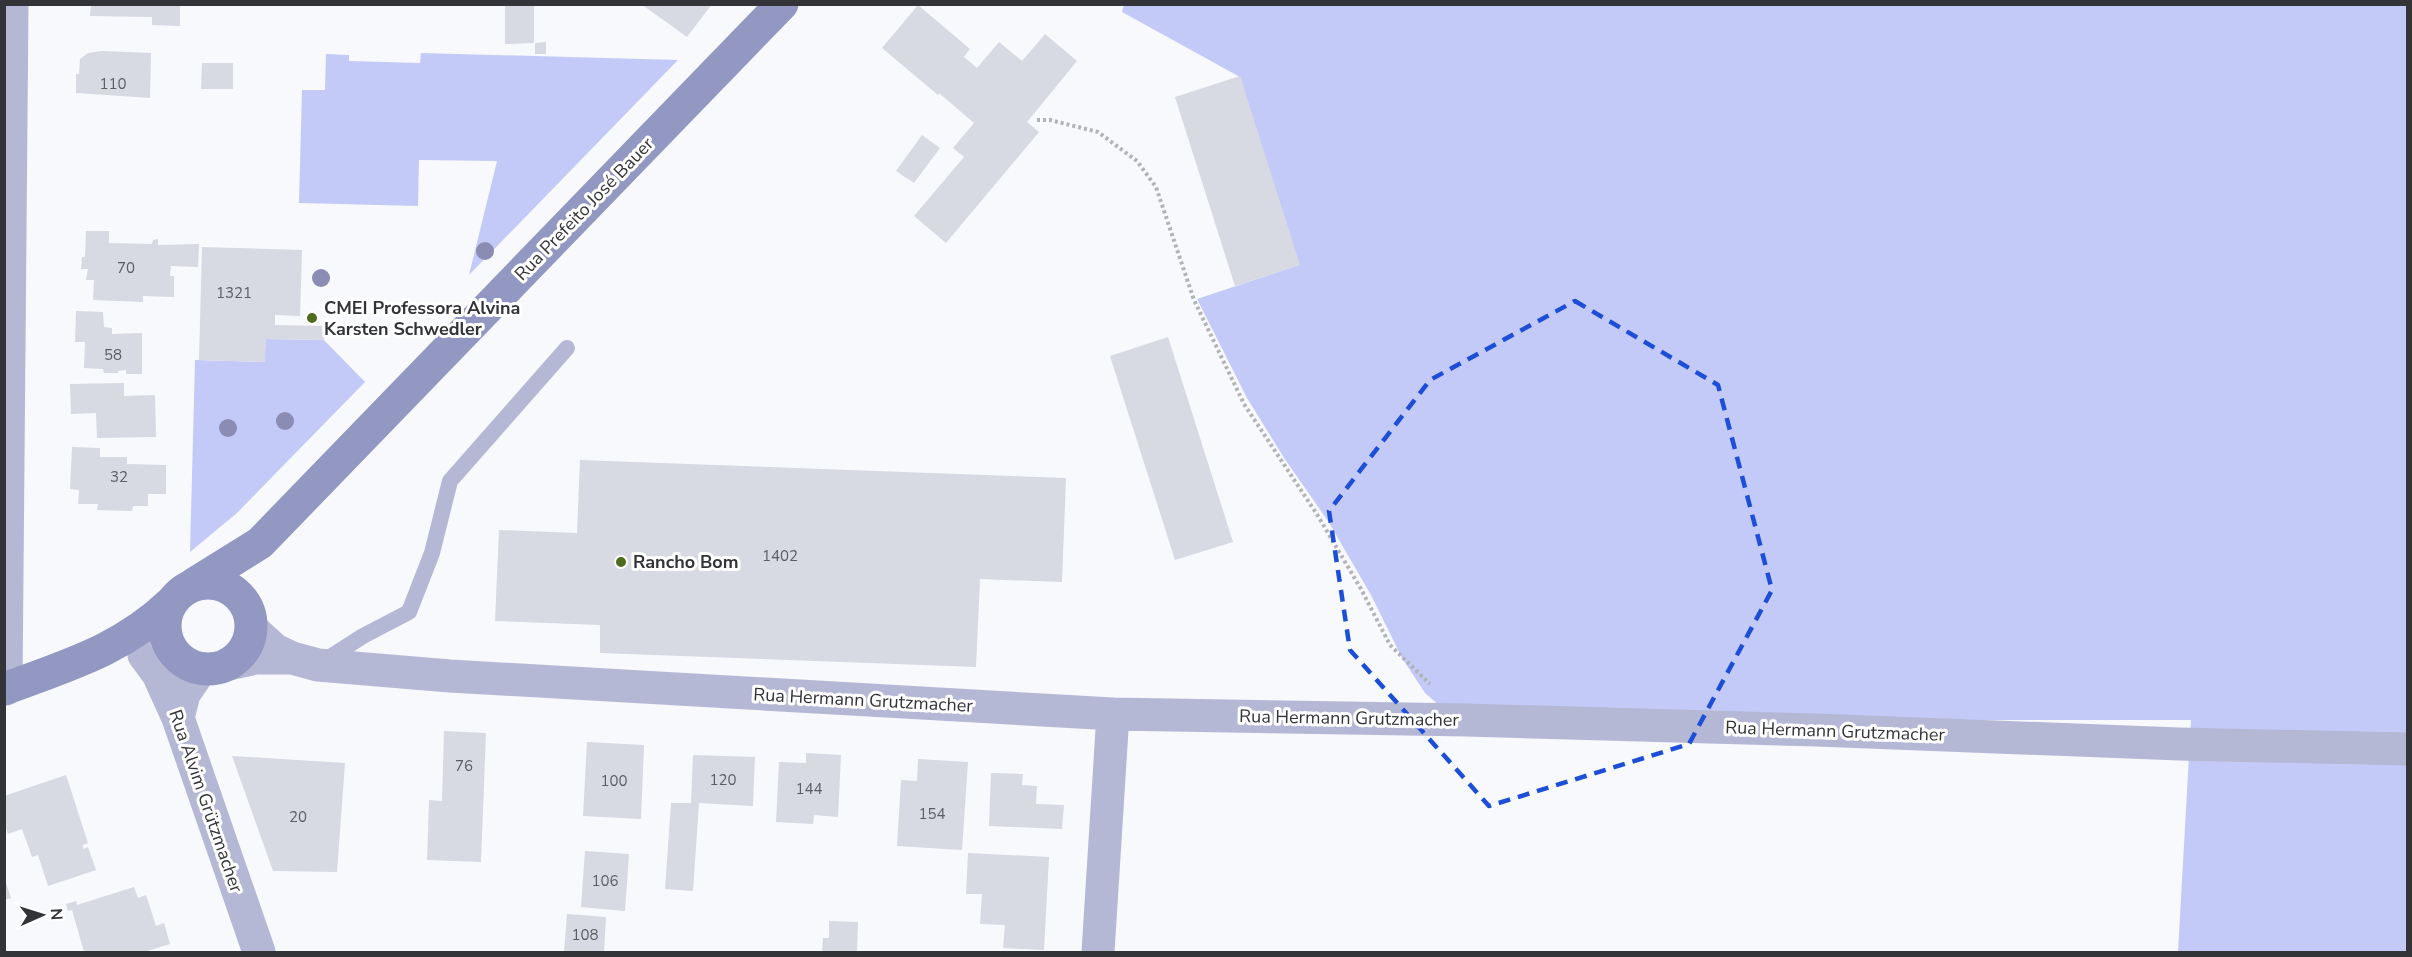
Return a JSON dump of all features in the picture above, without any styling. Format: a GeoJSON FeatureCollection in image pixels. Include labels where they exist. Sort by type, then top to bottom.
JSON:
{"type":"FeatureCollection","features":[{"type":"Feature","properties":{"kind":"street"},"geometry":{"type":"LineString","coordinates":[[5,689],[7,226],[12,4]]}},
{"type":"Feature","properties":{"kind":"street","name":"Rua Prefeito José Bauer"},"geometry":{"type":"LineString","coordinates":[[5,689],[101,652],[143,627],[183,593],[260,543],[782,4]]}},
{"type":"Feature","properties":{"kind":"street"},"geometry":{"type":"LineString","coordinates":[[178,718],[180,702],[186,690],[206,666],[240,655],[248,643],[255,568],[260,543]]}},
{"type":"Feature","properties":{"kind":"street"},"geometry":{"type":"LineString","coordinates":[[206,666],[177,655],[169,644],[165,630],[166,616],[183,593],[208,582],[222,585],[234,591],[244,602],[251,622]]}},
{"type":"Feature","properties":{"kind":"street","name":"Rua Hermann Grutzmacher"},"geometry":{"type":"LineString","coordinates":[[251,622],[274,650],[305,662]]}},
{"type":"Feature","properties":{"kind":"street","name":"Rua Prefeito José Bauer"},"geometry":{"type":"LineString","coordinates":[[101,652],[132,652],[206,666]]}},
{"type":"Feature","properties":{"kind":"street","name":"Rua Alvim Grützmacher"},"geometry":{"type":"LineString","coordinates":[[144,655],[158,674],[178,718],[259,952]]}},
{"type":"Feature","properties":{"kind":"street","name":"Rua Hermann Grutzmacher"},"geometry":{"type":"LineString","coordinates":[[206,666],[256,658],[462,676],[1113,714],[1467,720],[2179,744],[2408,749]]}},
{"type":"Feature","properties":{"kind":"street"},"geometry":{"type":"LineString","coordinates":[[1098,952],[1113,714]]}},
{"type":"Feature","properties":{"kind":"lane"},"geometry":{"type":"LineString","coordinates":[[305,662],[409,612],[432,553],[450,481],[567,348]]}},
{"type":"Feature","properties":{"kind":"path"},"geometry":{"type":"LineString","coordinates":[[1037,120],[1050,120],[1098,132],[1137,161],[1156,187],[1194,300],[1244,404],[1318,516],[1361,589],[1390,645],[1467,720]]}},
{"type":"Feature","properties":{"kind":"highlighted area"},"geometry":{"type":"Polygon","coordinates":[[[1575,301],[1718,385],[1772,590],[1689,744],[1489,806],[1350,650],[1329,511],[1430,380],[1575,301]]]}},
{"type":"Feature","properties":{"kind":"shaded area"},"geometry":{"type":"Polygon","coordinates":[[[1124,4],[2407,5],[2407,952],[2178,952],[2191,720],[1467,720],[1446,711],[1425,693],[1402,658],[1371,595],[1328,521],[1284,458],[1247,398],[1197,299],[1299,265],[1240,77],[1122,12],[1124,4]]]}},
{"type":"Feature","properties":{"kind":"shaded area"},"geometry":{"type":"Polygon","coordinates":[[[421,53],[678,60],[469,275],[497,161],[419,160],[418,206],[299,203],[302,90],[325,90],[326,54],[349,55],[349,61],[420,63],[421,53]]]}},
{"type":"Feature","properties":{"kind":"shaded area"},"geometry":{"type":"Polygon","coordinates":[[[266,339],[324,340],[365,382],[237,513],[190,552],[195,360],[264,362],[266,339]]]}},
{"type":"Feature","properties":{"kind":"building"},"geometry":{"type":"Polygon","coordinates":[[[91,4],[180,4],[180,26],[152,25],[152,17],[90,16],[91,4]]]}},
{"type":"Feature","properties":{"kind":"building"},"geometry":{"type":"Polygon","coordinates":[[[505,4],[534,4],[534,43],[505,44],[505,4]]]}},
{"type":"Feature","properties":{"kind":"building"},"geometry":{"type":"Polygon","coordinates":[[[641,4],[712,4],[687,37],[641,4]]]}},
{"type":"Feature","properties":{"kind":"building"},"geometry":{"type":"Polygon","coordinates":[[[918,5],[970,49],[964,57],[977,68],[999,42],[1022,61],[1045,34],[1077,61],[1027,122],[1039,132],[946,243],[914,216],[964,157],[953,148],[974,123],[882,48],[918,5]]]}},
{"type":"Feature","properties":{"kind":"building"},"geometry":{"type":"Polygon","coordinates":[[[546,42],[546,54],[535,54],[535,43],[546,42]]]}},
{"type":"Feature","properties":{"kind":"building"},"geometry":{"type":"Polygon","coordinates":[[[102,51],[151,53],[150,98],[76,93],[76,74],[79,74],[80,59],[88,53],[102,51]]]}},
{"type":"Feature","properties":{"kind":"building"},"geometry":{"type":"Polygon","coordinates":[[[202,63],[233,63],[233,89],[201,89],[202,63]]]}},
{"type":"Feature","properties":{"kind":"building"},"geometry":{"type":"Polygon","coordinates":[[[1240,76],[1300,265],[1235,286],[1175,97],[1240,76]]]}},
{"type":"Feature","properties":{"kind":"building"},"geometry":{"type":"Polygon","coordinates":[[[922,135],[940,148],[914,183],[896,171],[922,135]]]}},
{"type":"Feature","properties":{"kind":"building"},"geometry":{"type":"Polygon","coordinates":[[[86,231],[109,231],[109,243],[152,244],[153,240],[158,239],[158,245],[199,244],[198,267],[171,266],[170,276],[174,276],[174,297],[143,296],[143,302],[93,300],[94,280],[86,280],[88,269],[81,269],[82,257],[85,257],[86,231]]]}},
{"type":"Feature","properties":{"kind":"building"},"geometry":{"type":"Polygon","coordinates":[[[202,247],[302,250],[300,316],[275,315],[275,325],[325,326],[324,340],[266,339],[265,362],[199,360],[202,247]]]}},
{"type":"Feature","properties":{"kind":"building"},"geometry":{"type":"Polygon","coordinates":[[[76,311],[103,312],[104,327],[112,328],[112,334],[142,333],[142,374],[126,374],[126,370],[118,371],[118,373],[104,373],[103,369],[84,368],[85,342],[75,342],[76,311]]]}},
{"type":"Feature","properties":{"kind":"building"},"geometry":{"type":"Polygon","coordinates":[[[1168,337],[1233,542],[1175,560],[1110,356],[1168,337]]]}},
{"type":"Feature","properties":{"kind":"building"},"geometry":{"type":"Polygon","coordinates":[[[124,383],[124,396],[155,395],[156,437],[97,438],[96,413],[71,414],[70,384],[124,383]]]}},
{"type":"Feature","properties":{"kind":"building"},"geometry":{"type":"Polygon","coordinates":[[[72,447],[100,448],[100,457],[127,457],[127,464],[166,465],[166,494],[148,494],[148,506],[133,506],[132,511],[97,510],[98,504],[78,504],[79,490],[70,489],[72,447]]]}},
{"type":"Feature","properties":{"kind":"building"},"geometry":{"type":"Polygon","coordinates":[[[580,460],[1066,478],[1062,582],[980,579],[976,667],[600,653],[600,625],[495,621],[499,530],[577,533],[580,460]]]}},
{"type":"Feature","properties":{"kind":"building"},"geometry":{"type":"Polygon","coordinates":[[[444,731],[486,733],[481,862],[427,860],[429,800],[442,801],[444,731]]]}},
{"type":"Feature","properties":{"kind":"building"},"geometry":{"type":"Polygon","coordinates":[[[587,742],[644,745],[641,819],[583,816],[587,742]]]}},
{"type":"Feature","properties":{"kind":"building"},"geometry":{"type":"Polygon","coordinates":[[[806,753],[841,755],[838,817],[814,815],[813,824],[776,822],[779,762],[806,763],[806,753]]]}},
{"type":"Feature","properties":{"kind":"building"},"geometry":{"type":"Polygon","coordinates":[[[693,755],[755,757],[753,806],[699,803],[693,891],[665,889],[671,803],[691,803],[693,755]]]}},
{"type":"Feature","properties":{"kind":"building"},"geometry":{"type":"Polygon","coordinates":[[[232,756],[345,763],[337,872],[273,871],[232,756]]]}},
{"type":"Feature","properties":{"kind":"building"},"geometry":{"type":"Polygon","coordinates":[[[918,759],[968,762],[962,850],[897,846],[901,780],[917,781],[918,759]]]}},
{"type":"Feature","properties":{"kind":"building"},"geometry":{"type":"Polygon","coordinates":[[[991,773],[1023,774],[1022,785],[1037,786],[1036,804],[1064,805],[1062,829],[989,826],[991,773]]]}},
{"type":"Feature","properties":{"kind":"building"},"geometry":{"type":"Polygon","coordinates":[[[66,775],[88,843],[83,845],[83,849],[88,847],[96,870],[48,886],[38,855],[32,857],[22,829],[8,834],[4,823],[4,796],[66,775]]]}},
{"type":"Feature","properties":{"kind":"building"},"geometry":{"type":"Polygon","coordinates":[[[585,851],[629,854],[625,911],[581,907],[585,851]]]}},
{"type":"Feature","properties":{"kind":"building"},"geometry":{"type":"Polygon","coordinates":[[[968,853],[1049,857],[1044,950],[1003,948],[1005,925],[980,924],[982,894],[966,894],[968,853]]]}},
{"type":"Feature","properties":{"kind":"building"},"geometry":{"type":"Polygon","coordinates":[[[4,876],[11,898],[4,900],[4,876]]]}},
{"type":"Feature","properties":{"kind":"building"},"geometry":{"type":"Polygon","coordinates":[[[134,887],[138,898],[146,895],[156,926],[164,923],[170,944],[144,952],[84,952],[72,910],[68,911],[66,904],[76,901],[77,905],[134,887]]]}},
{"type":"Feature","properties":{"kind":"building"},"geometry":{"type":"Polygon","coordinates":[[[567,914],[606,917],[604,952],[564,952],[567,914]]]}},
{"type":"Feature","properties":{"kind":"building"},"geometry":{"type":"Polygon","coordinates":[[[829,921],[858,922],[857,952],[822,952],[823,938],[829,938],[829,921]]]}},
{"type":"Feature","properties":{"kind":"place","name":"CMEI Professora Alvina Karsten Schwedler"},"geometry":{"type":"Point","coordinates":[312,318]}},
{"type":"Feature","properties":{"kind":"place","name":"Rancho Bom"},"geometry":{"type":"Point","coordinates":[621,562]}}]}
